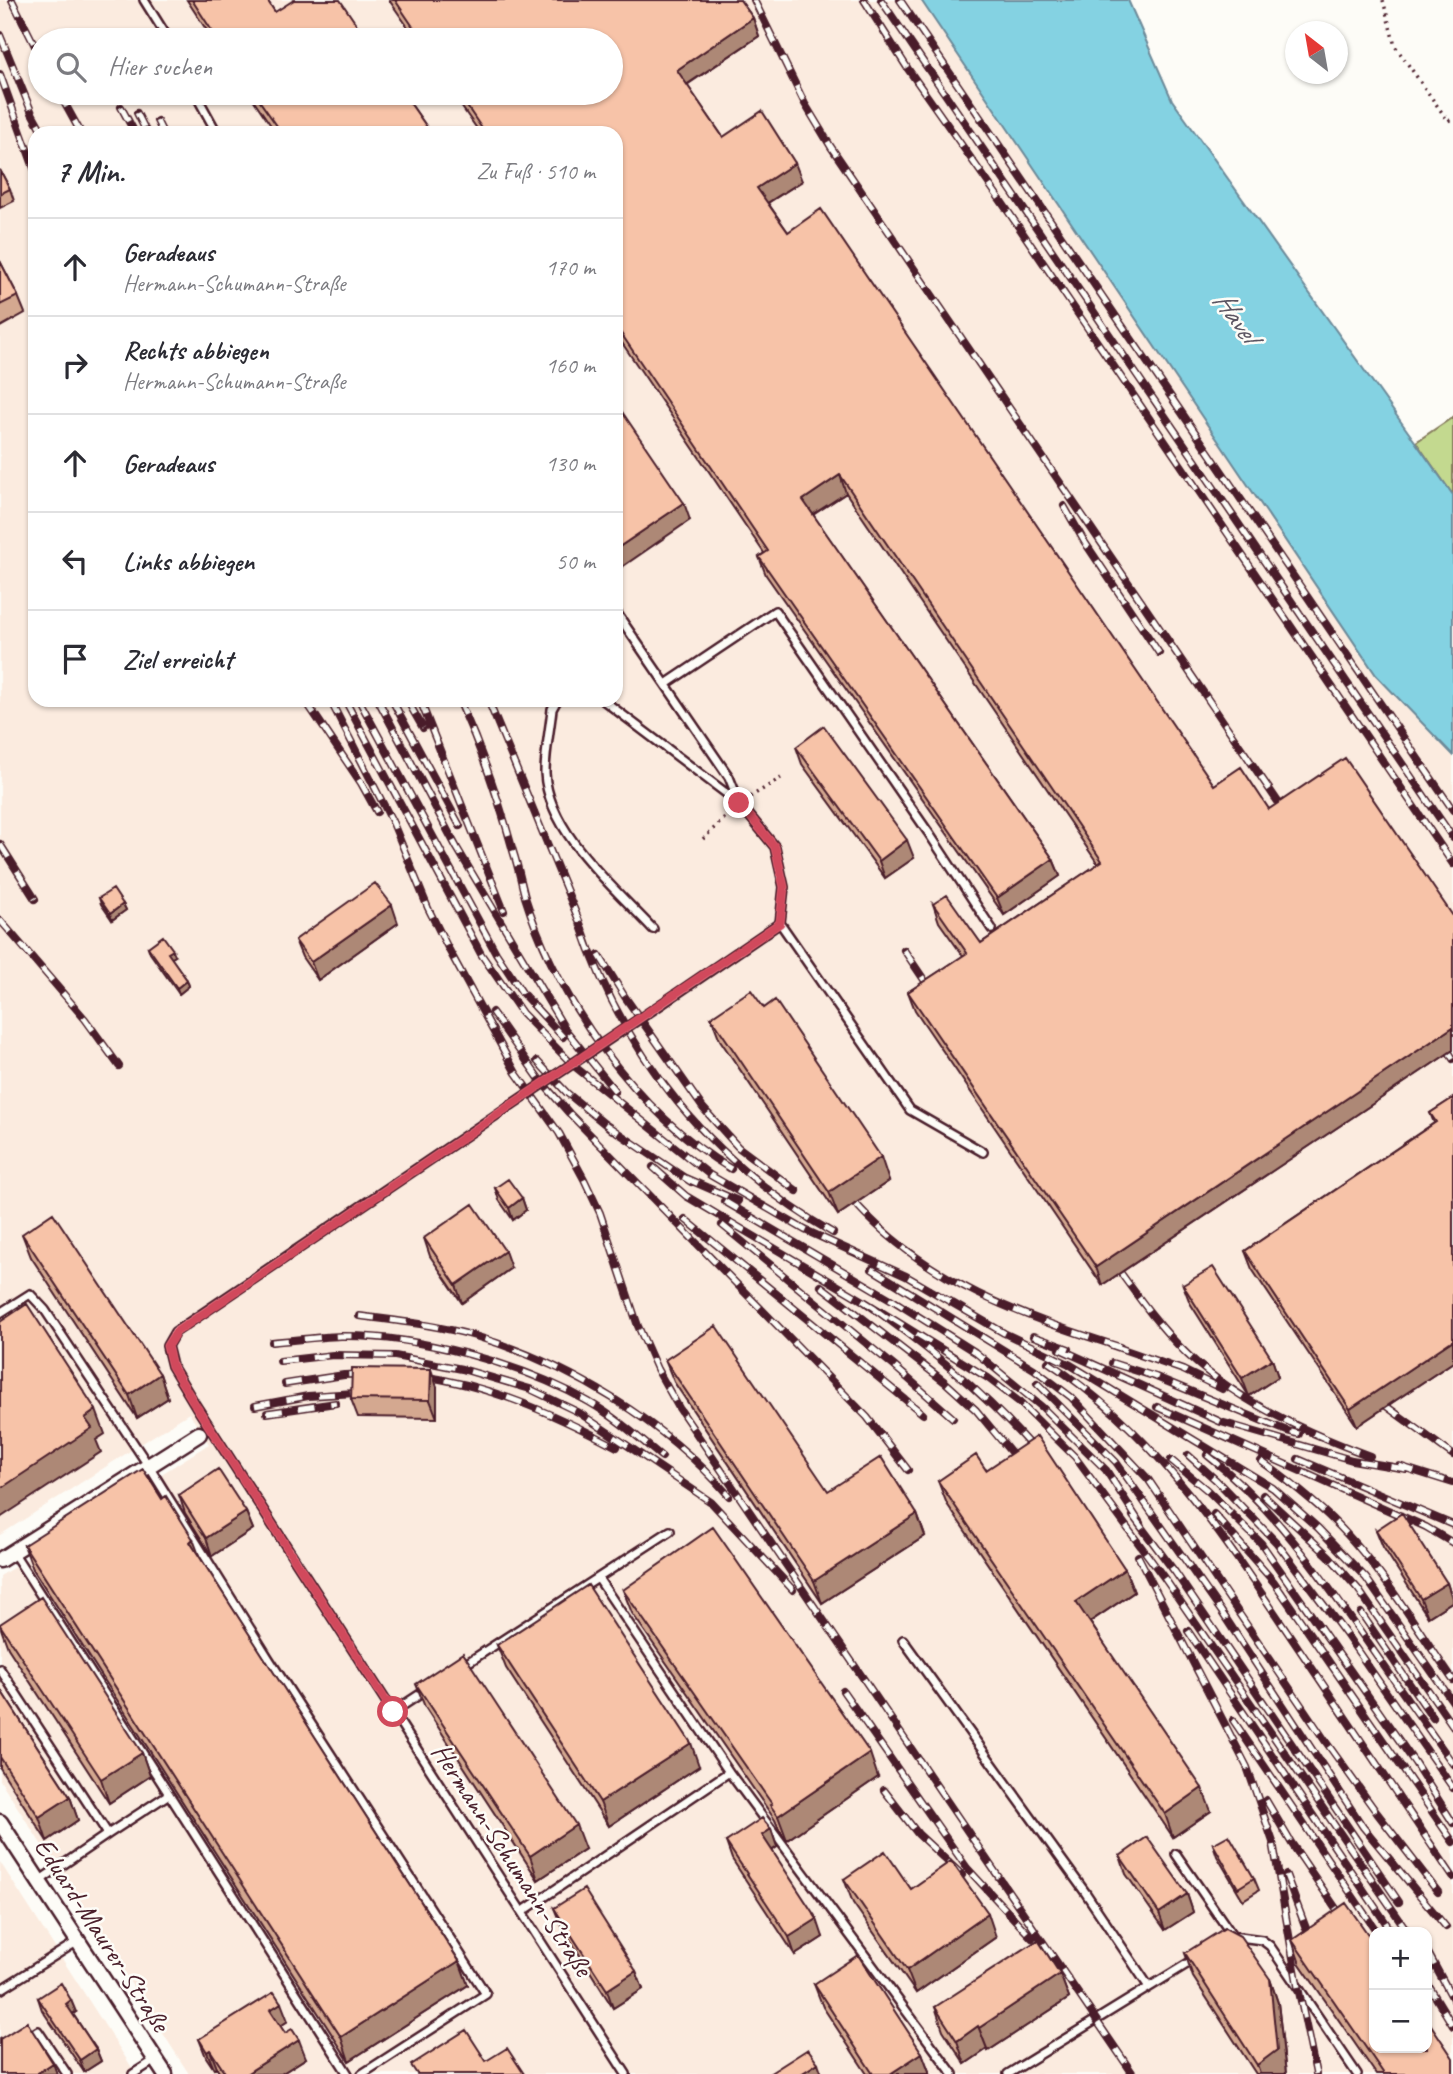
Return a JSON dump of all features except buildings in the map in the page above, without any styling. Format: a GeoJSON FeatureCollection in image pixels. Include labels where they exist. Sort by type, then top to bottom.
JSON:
{"type":"FeatureCollection","features":[{"type":"Feature","properties":{"kind":"street"},"geometry":{"type":"LineString","coordinates":[[6,1556],[199,1434]]}},
{"type":"Feature","properties":{"kind":"street","name":"Eduard-Maurer-Straße"},"geometry":{"type":"LineString","coordinates":[[0,1822],[164,2074]]}},
{"type":"Feature","properties":{"kind":"lane"},"geometry":{"type":"LineString","coordinates":[[144,0],[162,28]]}},
{"type":"Feature","properties":{"kind":"lane"},"geometry":{"type":"LineString","coordinates":[[202,105],[213,126]]}},
{"type":"Feature","properties":{"kind":"lane"},"geometry":{"type":"LineString","coordinates":[[666,684],[775,611],[992,929]]}},
{"type":"Feature","properties":{"kind":"lane"},"geometry":{"type":"LineString","coordinates":[[623,622],[729,777],[739,803]]}},
{"type":"Feature","properties":{"kind":"lane"},"geometry":{"type":"LineString","coordinates":[[553,707],[545,772],[554,811],[580,851],[653,929]]}},
{"type":"Feature","properties":{"kind":"lane"},"geometry":{"type":"LineString","coordinates":[[612,707],[739,803],[775,847],[784,887],[780,923],[910,1110],[983,1152]]}},
{"type":"Feature","properties":{"kind":"lane","name":"Hermann-Schumann-Straße"},"geometry":{"type":"LineString","coordinates":[[624,2071],[196,1406],[172,1366],[167,1346],[176,1332],[780,923]]}},
{"type":"Feature","properties":{"kind":"lane"},"geometry":{"type":"LineString","coordinates":[[0,1313],[30,1294],[45,1310],[148,1465],[269,1659],[486,1994],[362,2074]]}},
{"type":"Feature","properties":{"kind":"lane"},"geometry":{"type":"LineString","coordinates":[[450,1674],[670,1531]]}},
{"type":"Feature","properties":{"kind":"lane"},"geometry":{"type":"LineString","coordinates":[[6,1556],[169,1794],[348,2074]]}},
{"type":"Feature","properties":{"kind":"lane"},"geometry":{"type":"LineString","coordinates":[[598,1578],[729,1772],[953,2074]]}},
{"type":"Feature","properties":{"kind":"lane"},"geometry":{"type":"LineString","coordinates":[[903,1640],[1085,1892],[1149,1987]]}},
{"type":"Feature","properties":{"kind":"lane"},"geometry":{"type":"LineString","coordinates":[[0,1669],[108,1834]]}},
{"type":"Feature","properties":{"kind":"lane"},"geometry":{"type":"LineString","coordinates":[[393,1712],[438,1682]]}},
{"type":"Feature","properties":{"kind":"lane"},"geometry":{"type":"LineString","coordinates":[[522,1912],[729,1772]]}},
{"type":"Feature","properties":{"kind":"lane"},"geometry":{"type":"LineString","coordinates":[[38,1881],[169,1794]]}},
{"type":"Feature","properties":{"kind":"lane"},"geometry":{"type":"LineString","coordinates":[[1175,1854],[1232,1936]]}},
{"type":"Feature","properties":{"kind":"lane"},"geometry":{"type":"LineString","coordinates":[[1222,1942],[1232,1936],[1262,1940],[1270,1946],[1357,2074]]}},
{"type":"Feature","properties":{"kind":"lane"},"geometry":{"type":"LineString","coordinates":[[0,1990],[78,1941]]}},
{"type":"Feature","properties":{"kind":"lane"},"geometry":{"type":"LineString","coordinates":[[1008,2074],[1201,1955]]}},
{"type":"Feature","properties":{"kind":"lane"},"geometry":{"type":"LineString","coordinates":[[19,2043],[38,2031],[67,2074]]}},
{"type":"Feature","properties":{"kind":"lane"},"geometry":{"type":"LineString","coordinates":[[133,2074],[155,2060]]}},
{"type":"Feature","properties":{"kind":"lane"},"geometry":{"type":"LineString","coordinates":[[624,2071],[632,2074]]}},
{"type":"Feature","properties":{"kind":"path"},"geometry":{"type":"LineString","coordinates":[[1383,0],[1395,46],[1448,121],[1453,118]]}},
{"type":"Feature","properties":{"kind":"shaded area"},"geometry":{"type":"Polygon","coordinates":[[[0,0],[921,0],[1376,675],[1453,755],[1453,2074],[189,2074],[0,1780],[0,1576],[209,1444],[189,1413],[0,1535],[0,0]]]}},
{"type":"Feature","properties":{"kind":"shaded area"},"geometry":{"type":"Polygon","coordinates":[[[0,1862],[136,2074],[0,2074],[0,1862]]]}},
{"type":"Feature","properties":{"kind":"green space"},"geometry":{"type":"Polygon","coordinates":[[[1453,417],[1453,495],[1416,442],[1453,417]]]}},
{"type":"Feature","properties":{"kind":"water","name":"Havel"},"geometry":{"type":"Polygon","coordinates":[[[921,0],[1128,0],[1172,100],[1453,495],[1453,755],[1376,675],[921,0]]]}},
{"type":"Feature","properties":{"kind":"railway"},"geometry":{"type":"LineString","coordinates":[[12,0],[28,32]]}},
{"type":"Feature","properties":{"kind":"railway"},"geometry":{"type":"LineString","coordinates":[[754,0],[805,104],[831,147],[1289,818]]}},
{"type":"Feature","properties":{"kind":"railway"},"geometry":{"type":"LineString","coordinates":[[864,0],[908,69],[1453,864]]}},
{"type":"Feature","properties":{"kind":"railway"},"geometry":{"type":"LineString","coordinates":[[881,0],[1453,838]]}},
{"type":"Feature","properties":{"kind":"railway"},"geometry":{"type":"LineString","coordinates":[[900,0],[1453,810]]}},
{"type":"Feature","properties":{"kind":"railway"},"geometry":{"type":"LineString","coordinates":[[0,35],[28,103]]}},
{"type":"Feature","properties":{"kind":"railway"},"geometry":{"type":"LineString","coordinates":[[0,74],[28,152]]}},
{"type":"Feature","properties":{"kind":"railway"},"geometry":{"type":"LineString","coordinates":[[29,105],[39,126]]}},
{"type":"Feature","properties":{"kind":"railway"},"geometry":{"type":"LineString","coordinates":[[66,105],[77,126]]}},
{"type":"Feature","properties":{"kind":"railway"},"geometry":{"type":"LineString","coordinates":[[121,107],[131,126]]}},
{"type":"Feature","properties":{"kind":"railway"},"geometry":{"type":"LineString","coordinates":[[137,113],[144,126]]}},
{"type":"Feature","properties":{"kind":"railway"},"geometry":{"type":"LineString","coordinates":[[157,121],[160,126]]}},
{"type":"Feature","properties":{"kind":"railway"},"geometry":{"type":"LineString","coordinates":[[1064,506],[1084,541],[1159,653]]}},
{"type":"Feature","properties":{"kind":"railway"},"geometry":{"type":"LineString","coordinates":[[310,707],[361,783],[377,812]]}},
{"type":"Feature","properties":{"kind":"railway"},"geometry":{"type":"LineString","coordinates":[[334,707],[393,823],[428,908],[449,950],[516,1073],[559,1133],[584,1179],[600,1213],[638,1326],[657,1369],[679,1408],[1133,2074]]}},
{"type":"Feature","properties":{"kind":"railway"},"geometry":{"type":"LineString","coordinates":[[349,707],[481,954],[522,1013],[574,1066],[710,1175],[805,1230],[906,1276],[1004,1333],[1069,1364],[1273,1488],[1318,1528],[1366,1578],[1453,1702]]}},
{"type":"Feature","properties":{"kind":"railway"},"geometry":{"type":"LineString","coordinates":[[363,707],[496,953],[523,994],[563,1037]]}},
{"type":"Feature","properties":{"kind":"railway"},"geometry":{"type":"LineString","coordinates":[[382,707],[457,848],[565,1029],[615,1091]]}},
{"type":"Feature","properties":{"kind":"railway"},"geometry":{"type":"LineString","coordinates":[[396,707],[460,826]]}},
{"type":"Feature","properties":{"kind":"railway"},"geometry":{"type":"LineString","coordinates":[[411,707],[423,728]]}},
{"type":"Feature","properties":{"kind":"railway"},"geometry":{"type":"LineString","coordinates":[[423,707],[504,911]]}},
{"type":"Feature","properties":{"kind":"railway"},"geometry":{"type":"LineString","coordinates":[[462,707],[496,793],[539,937],[580,1014],[633,1086],[664,1118],[697,1146],[731,1169]]}},
{"type":"Feature","properties":{"kind":"railway"},"geometry":{"type":"LineString","coordinates":[[491,707],[598,972],[647,1061],[677,1102],[711,1139],[789,1205],[833,1233]]}},
{"type":"Feature","properties":{"kind":"railway"},"geometry":{"type":"LineString","coordinates":[[0,844],[35,899]]}},
{"type":"Feature","properties":{"kind":"railway"},"geometry":{"type":"LineString","coordinates":[[0,920],[85,1019],[119,1066]]}},
{"type":"Feature","properties":{"kind":"railway"},"geometry":{"type":"LineString","coordinates":[[904,950],[935,996]]}},
{"type":"Feature","properties":{"kind":"railway"},"geometry":{"type":"LineString","coordinates":[[599,955],[625,997],[703,1108],[738,1147],[797,1191]]}},
{"type":"Feature","properties":{"kind":"railway"},"geometry":{"type":"LineString","coordinates":[[492,1012],[540,1080],[569,1113],[867,1417],[908,1470]]}},
{"type":"Feature","properties":{"kind":"railway"},"geometry":{"type":"LineString","coordinates":[[1449,1052],[1453,1059]]}},
{"type":"Feature","properties":{"kind":"railway"},"geometry":{"type":"LineString","coordinates":[[537,1061],[567,1093],[612,1130]]}},
{"type":"Feature","properties":{"kind":"railway"},"geometry":{"type":"LineString","coordinates":[[605,1124],[691,1182]]}},
{"type":"Feature","properties":{"kind":"railway"},"geometry":{"type":"LineString","coordinates":[[653,1167],[686,1196],[862,1300]]}},
{"type":"Feature","properties":{"kind":"railway"},"geometry":{"type":"LineString","coordinates":[[683,1177],[738,1201]]}},
{"type":"Feature","properties":{"kind":"railway"},"geometry":{"type":"LineString","coordinates":[[724,1201],[975,1352],[1042,1407],[1106,1470],[1140,1523]]}},
{"type":"Feature","properties":{"kind":"railway"},"geometry":{"type":"LineString","coordinates":[[856,1204],[884,1232],[945,1276],[1012,1309],[1120,1347]]}},
{"type":"Feature","properties":{"kind":"railway"},"geometry":{"type":"LineString","coordinates":[[685,1219],[923,1414]]}},
{"type":"Feature","properties":{"kind":"railway"},"geometry":{"type":"LineString","coordinates":[[722,1225],[953,1418]]}},
{"type":"Feature","properties":{"kind":"railway"},"geometry":{"type":"LineString","coordinates":[[872,1269],[1034,1369],[1071,1397],[1148,1479],[1326,1742],[1438,1892]]}},
{"type":"Feature","properties":{"kind":"railway"},"geometry":{"type":"LineString","coordinates":[[1120,1272],[1169,1336],[1207,1372],[1274,1414],[1370,1456]]}},
{"type":"Feature","properties":{"kind":"railway"},"geometry":{"type":"LineString","coordinates":[[821,1286],[945,1382],[976,1410],[1015,1457]]}},
{"type":"Feature","properties":{"kind":"railway"},"geometry":{"type":"LineString","coordinates":[[1031,1446],[992,1405],[951,1368],[862,1300],[988,1378],[1018,1401],[1075,1457],[1165,1579],[1405,1927]]}},
{"type":"Feature","properties":{"kind":"railway"},"geometry":{"type":"LineString","coordinates":[[359,1316],[461,1332],[545,1362],[613,1398],[645,1420],[704,1469],[729,1496]]}},
{"type":"Feature","properties":{"kind":"railway"},"geometry":{"type":"LineString","coordinates":[[272,1342],[341,1336],[371,1337],[436,1346],[469,1354],[563,1388],[617,1421],[662,1457]]}},
{"type":"Feature","properties":{"kind":"railway"},"geometry":{"type":"LineString","coordinates":[[1033,1336],[1069,1349]]}},
{"type":"Feature","properties":{"kind":"railway"},"geometry":{"type":"LineString","coordinates":[[1111,1345],[1183,1370],[1222,1389]]}},
{"type":"Feature","properties":{"kind":"railway"},"geometry":{"type":"LineString","coordinates":[[1060,1349],[1221,1422],[1352,1460],[1406,1469]]}},
{"type":"Feature","properties":{"kind":"railway"},"geometry":{"type":"LineString","coordinates":[[280,1361],[333,1355],[395,1356],[462,1369],[530,1389],[578,1412],[711,1502],[793,1590]]}},
{"type":"Feature","properties":{"kind":"railway"},"geometry":{"type":"LineString","coordinates":[[1048,1362],[1087,1390],[1122,1421],[1185,1489],[1242,1565],[1453,1877]]}},
{"type":"Feature","properties":{"kind":"railway"},"geometry":{"type":"LineString","coordinates":[[1112,1363],[1156,1377],[1299,1434]]}},
{"type":"Feature","properties":{"kind":"railway"},"geometry":{"type":"LineString","coordinates":[[285,1384],[344,1375],[372,1374]]}},
{"type":"Feature","properties":{"kind":"railway"},"geometry":{"type":"LineString","coordinates":[[414,1375],[494,1393],[568,1423],[617,1447]]}},
{"type":"Feature","properties":{"kind":"railway"},"geometry":{"type":"LineString","coordinates":[[1037,1383],[1116,1462],[1221,1611],[1363,1827],[1446,1927]]}},
{"type":"Feature","properties":{"kind":"railway"},"geometry":{"type":"LineString","coordinates":[[255,1406],[308,1396],[355,1393]]}},
{"type":"Feature","properties":{"kind":"railway"},"geometry":{"type":"LineString","coordinates":[[267,1413],[336,1403]]}},
{"type":"Feature","properties":{"kind":"railway"},"geometry":{"type":"LineString","coordinates":[[1386,1406],[1453,1455]]}},
{"type":"Feature","properties":{"kind":"railway"},"geometry":{"type":"LineString","coordinates":[[1157,1407],[1426,1527],[1453,1543]]}},
{"type":"Feature","properties":{"kind":"railway"},"geometry":{"type":"LineString","coordinates":[[1188,1455],[1277,1543],[1345,1633],[1453,1788]]}},
{"type":"Feature","properties":{"kind":"railway"},"geometry":{"type":"LineString","coordinates":[[1207,1455],[1254,1497],[1296,1544],[1453,1764]]}},
{"type":"Feature","properties":{"kind":"railway"},"geometry":{"type":"LineString","coordinates":[[1298,1459],[1453,1525]]}},
{"type":"Feature","properties":{"kind":"railway"},"geometry":{"type":"LineString","coordinates":[[1171,1460],[1207,1490],[1261,1543],[1415,1763],[1453,1823]]}},
{"type":"Feature","properties":{"kind":"railway"},"geometry":{"type":"LineString","coordinates":[[1261,1461],[1309,1498],[1353,1541],[1393,1592],[1453,1680]]}},
{"type":"Feature","properties":{"kind":"railway"},"geometry":{"type":"LineString","coordinates":[[1399,1466],[1453,1483]]}},
{"type":"Feature","properties":{"kind":"railway"},"geometry":{"type":"LineString","coordinates":[[1263,1495],[1329,1556],[1358,1589],[1453,1726]]}},
{"type":"Feature","properties":{"kind":"railway"},"geometry":{"type":"LineString","coordinates":[[1214,1514],[1274,1582],[1453,1842]]}},
{"type":"Feature","properties":{"kind":"railway"},"geometry":{"type":"LineString","coordinates":[[1133,1516],[1175,1572],[1399,1902]]}},
{"type":"Feature","properties":{"kind":"railway"},"geometry":{"type":"LineString","coordinates":[[1138,1556],[1247,1767],[1273,1842],[1316,2074]]}},
{"type":"Feature","properties":{"kind":"railway"},"geometry":{"type":"LineString","coordinates":[[1361,1613],[1433,1718]]}},
{"type":"Feature","properties":{"kind":"railway"},"geometry":{"type":"LineString","coordinates":[[1188,1631],[1389,1927]]}},
{"type":"Feature","properties":{"kind":"railway"},"geometry":{"type":"LineString","coordinates":[[843,1691],[967,1868],[1032,1938]]}},
{"type":"Feature","properties":{"kind":"railway"},"geometry":{"type":"LineString","coordinates":[[1233,1720],[1374,1927]]}},
{"type":"Feature","properties":{"kind":"railway"},"geometry":{"type":"LineString","coordinates":[[884,1790],[918,1834],[962,1875]]}},
{"type":"Feature","properties":{"kind":"railway"},"geometry":{"type":"LineString","coordinates":[[1266,1800],[1292,1844],[1348,1926]]}},
{"type":"Feature","properties":{"kind":"railway"},"geometry":{"type":"LineString","coordinates":[[1286,1875],[1313,1947]]}},
{"type":"Feature","properties":{"kind":"railway"},"geometry":{"type":"LineString","coordinates":[[1432,1960],[1453,1999]]}},
{"type":"Feature","properties":{"kind":"railway"},"geometry":{"type":"LineString","coordinates":[[1431,1990],[1453,2026]]}},
{"type":"Feature","properties":{"kind":"route"},"geometry":{"type":"LineString","coordinates":[[393,1712],[196,1406],[172,1366],[167,1346],[176,1332],[780,923],[784,887],[775,847],[739,803]]}}]}
